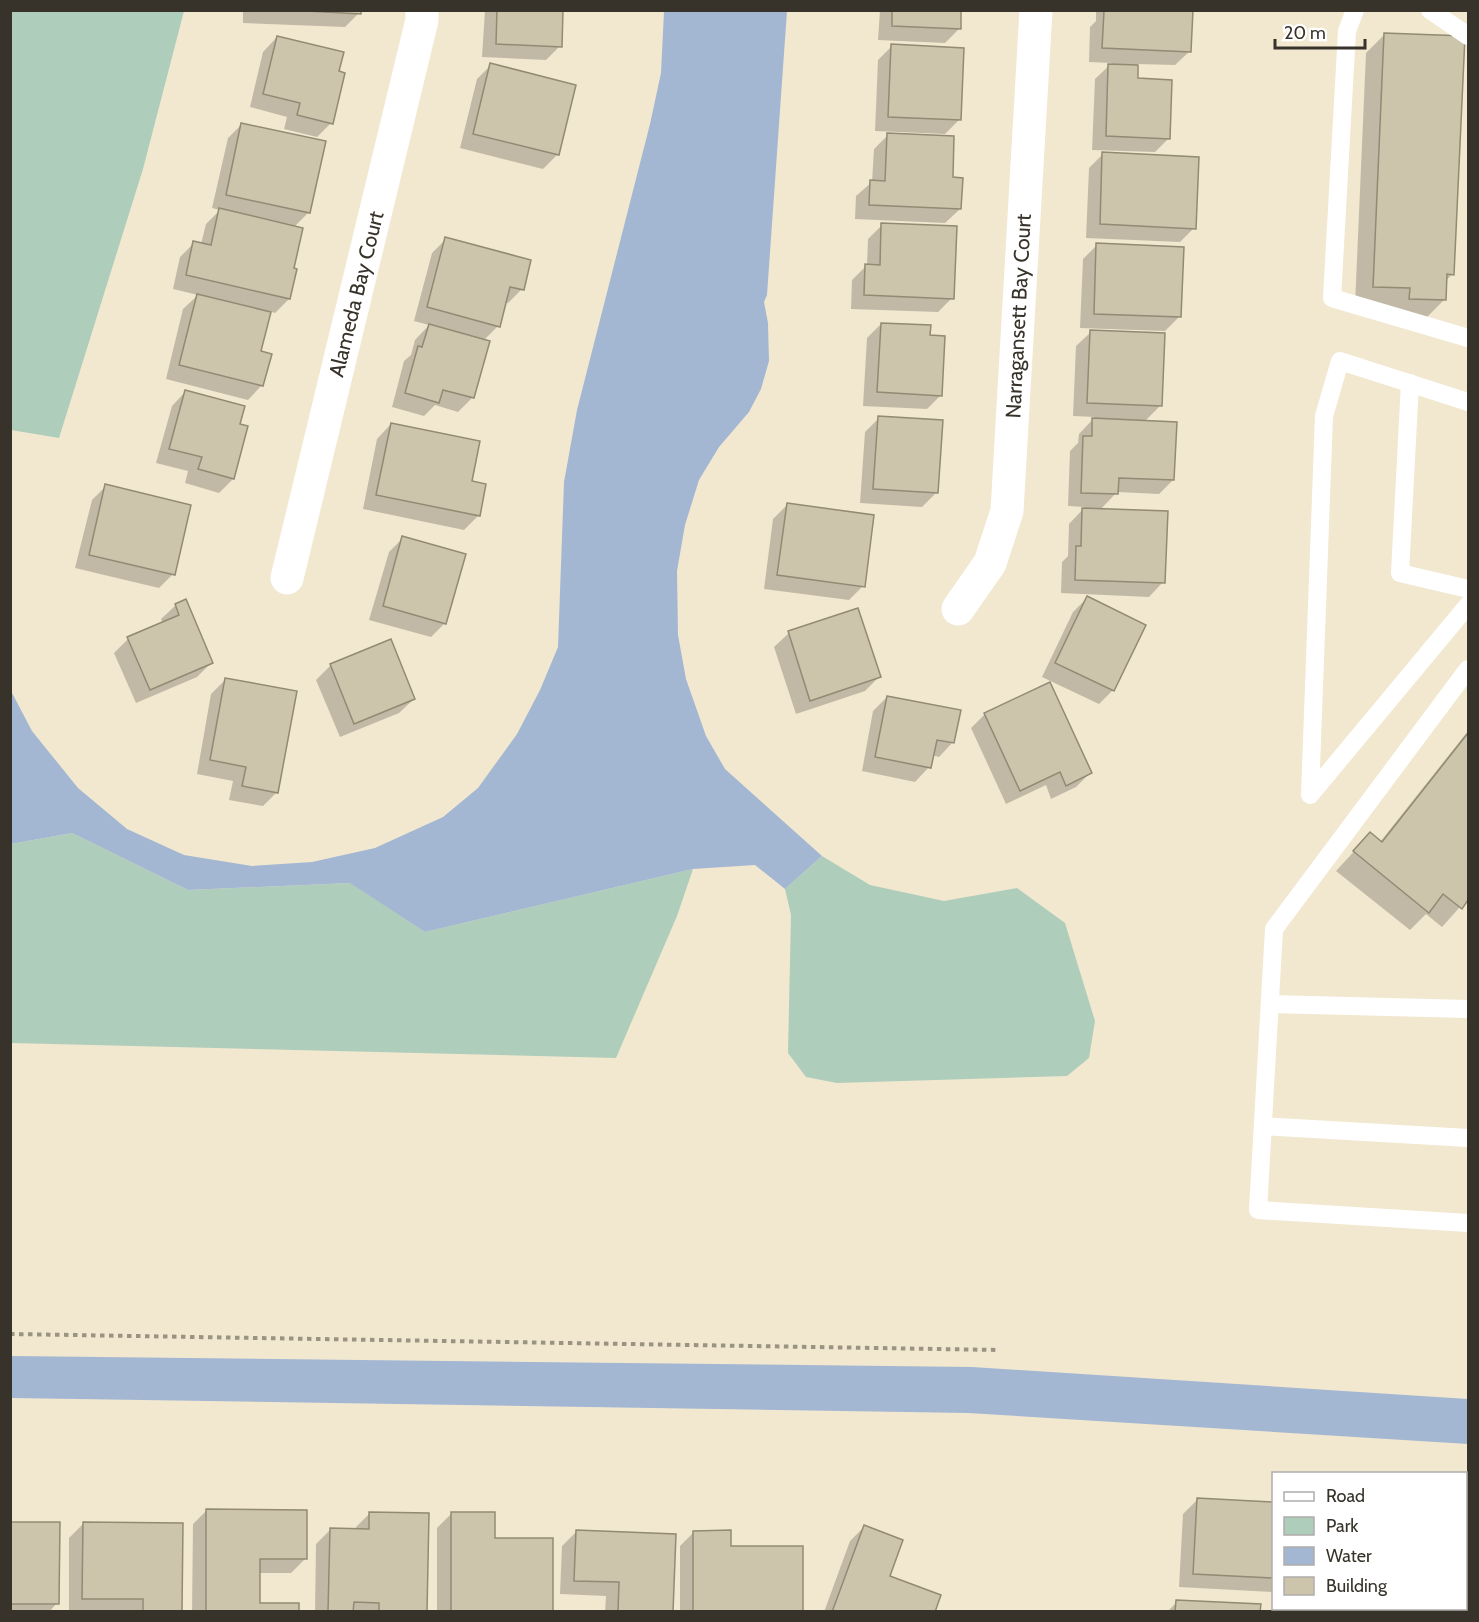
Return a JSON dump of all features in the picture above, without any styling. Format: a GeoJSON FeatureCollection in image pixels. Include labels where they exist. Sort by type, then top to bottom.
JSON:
{"type":"FeatureCollection","features":[{"type":"Feature","properties":{"kind":"street","name":"Alameda Bay Court"},"geometry":{"type":"LineString","coordinates":[[287,578],[422,20],[422,10]]}},
{"type":"Feature","properties":{"kind":"street","name":"Narragansett Bay Court"},"geometry":{"type":"LineString","coordinates":[[958,609],[990,563],[1007,511],[1036,10]]}},
{"type":"Feature","properties":{"kind":"lane"},"geometry":{"type":"LineString","coordinates":[[1355,10],[1347,31],[1332,298],[1468,338]]}},
{"type":"Feature","properties":{"kind":"lane"},"geometry":{"type":"LineString","coordinates":[[1430,10],[1468,36]]}},
{"type":"Feature","properties":{"kind":"lane"},"geometry":{"type":"LineString","coordinates":[[1468,402],[1340,361],[1324,416],[1310,795],[1468,604]]}},
{"type":"Feature","properties":{"kind":"lane"},"geometry":{"type":"LineString","coordinates":[[1410,384],[1400,573],[1468,589]]}},
{"type":"Feature","properties":{"kind":"lane"},"geometry":{"type":"LineString","coordinates":[[1468,669],[1274,928],[1258,1210],[1468,1223]]}},
{"type":"Feature","properties":{"kind":"lane"},"geometry":{"type":"LineString","coordinates":[[1270,1004],[1468,1009]]}},
{"type":"Feature","properties":{"kind":"lane"},"geometry":{"type":"LineString","coordinates":[[1263,1126],[1468,1138]]}},
{"type":"Feature","properties":{"kind":"path"},"geometry":{"type":"LineString","coordinates":[[10,1334],[999,1350]]}},
{"type":"Feature","properties":{"kind":"green space"},"geometry":{"type":"Polygon","coordinates":[[[10,11],[184,11],[143,169],[59,438],[11,430],[10,11]]]}},
{"type":"Feature","properties":{"kind":"green space"},"geometry":{"type":"Polygon","coordinates":[[[72,833],[188,890],[351,883],[425,932],[693,869],[677,916],[616,1058],[11,1043],[11,844],[72,833]]]}},
{"type":"Feature","properties":{"kind":"green space"},"geometry":{"type":"Polygon","coordinates":[[[822,856],[870,885],[944,901],[1017,888],[1065,923],[1095,1021],[1089,1058],[1067,1076],[837,1083],[806,1077],[788,1053],[791,915],[785,889],[822,856]]]}},
{"type":"Feature","properties":{"kind":"water"},"geometry":{"type":"Polygon","coordinates":[[[664,11],[787,11],[767,295],[764,302],[768,323],[769,361],[761,389],[749,412],[719,447],[699,480],[685,525],[677,571],[678,635],[686,679],[706,736],[725,769],[822,856],[785,889],[755,865],[693,869],[425,932],[350,883],[188,890],[72,833],[11,844],[11,691],[32,731],[78,788],[127,829],[184,855],[252,866],[312,862],[375,848],[443,817],[478,788],[517,734],[540,690],[558,647],[564,482],[577,410],[661,73],[664,11]]]}},
{"type":"Feature","properties":{"kind":"water"},"geometry":{"type":"Polygon","coordinates":[[[11,1356],[972,1367],[1468,1399],[1468,1444],[968,1413],[11,1398],[11,1356]]]}},
{"type":"Feature","properties":{"kind":"building"},"geometry":{"type":"Polygon","coordinates":[[[288,10],[361,10],[361,14],[288,10]]]}},
{"type":"Feature","properties":{"kind":"building"},"geometry":{"type":"Polygon","coordinates":[[[497,10],[563,10],[562,47],[496,44],[497,10]]]}},
{"type":"Feature","properties":{"kind":"building"},"geometry":{"type":"Polygon","coordinates":[[[892,10],[961,10],[961,29],[892,26],[892,10]]]}},
{"type":"Feature","properties":{"kind":"building"},"geometry":{"type":"Polygon","coordinates":[[[1193,10],[1191,52],[1102,48],[1104,11],[1193,10]]]}},
{"type":"Feature","properties":{"kind":"building"},"geometry":{"type":"Polygon","coordinates":[[[1384,33],[1465,36],[1454,275],[1447,274],[1446,300],[1409,299],[1410,288],[1373,287],[1384,33]]]}},
{"type":"Feature","properties":{"kind":"building"},"geometry":{"type":"Polygon","coordinates":[[[277,36],[344,52],[339,71],[345,73],[333,124],[297,115],[300,103],[263,94],[277,36]]]}},
{"type":"Feature","properties":{"kind":"building"},"geometry":{"type":"Polygon","coordinates":[[[891,44],[964,48],[961,120],[888,117],[891,44]]]}},
{"type":"Feature","properties":{"kind":"building"},"geometry":{"type":"Polygon","coordinates":[[[490,63],[576,85],[559,155],[473,134],[490,63]]]}},
{"type":"Feature","properties":{"kind":"building"},"geometry":{"type":"Polygon","coordinates":[[[1108,64],[1138,65],[1138,78],[1172,80],[1170,139],[1106,136],[1108,64]]]}},
{"type":"Feature","properties":{"kind":"building"},"geometry":{"type":"Polygon","coordinates":[[[241,123],[326,141],[310,213],[226,195],[241,123]]]}},
{"type":"Feature","properties":{"kind":"building"},"geometry":{"type":"Polygon","coordinates":[[[887,133],[954,136],[953,177],[963,178],[961,209],[869,205],[870,180],[885,181],[887,133]]]}},
{"type":"Feature","properties":{"kind":"building"},"geometry":{"type":"Polygon","coordinates":[[[1102,152],[1199,157],[1196,229],[1100,224],[1102,152]]]}},
{"type":"Feature","properties":{"kind":"building"},"geometry":{"type":"Polygon","coordinates":[[[219,208],[303,228],[290,299],[186,275],[193,241],[211,245],[219,208]]]}},
{"type":"Feature","properties":{"kind":"building"},"geometry":{"type":"Polygon","coordinates":[[[881,223],[957,226],[954,299],[864,295],[865,264],[880,265],[881,223]]]}},
{"type":"Feature","properties":{"kind":"building"},"geometry":{"type":"Polygon","coordinates":[[[445,237],[531,260],[524,290],[510,287],[500,327],[427,307],[445,237]]]}},
{"type":"Feature","properties":{"kind":"building"},"geometry":{"type":"Polygon","coordinates":[[[1096,243],[1184,247],[1181,317],[1094,314],[1096,243]]]}},
{"type":"Feature","properties":{"kind":"building"},"geometry":{"type":"Polygon","coordinates":[[[197,294],[271,312],[261,351],[272,354],[263,386],[179,365],[197,294]]]}},
{"type":"Feature","properties":{"kind":"building"},"geometry":{"type":"Polygon","coordinates":[[[881,323],[931,325],[930,335],[945,336],[942,396],[877,392],[881,323]]]}},
{"type":"Feature","properties":{"kind":"building"},"geometry":{"type":"Polygon","coordinates":[[[429,324],[490,341],[474,398],[443,390],[439,403],[405,393],[418,346],[422,347],[429,324]]]}},
{"type":"Feature","properties":{"kind":"building"},"geometry":{"type":"Polygon","coordinates":[[[1090,330],[1165,333],[1162,406],[1087,403],[1090,330]]]}},
{"type":"Feature","properties":{"kind":"building"},"geometry":{"type":"Polygon","coordinates":[[[185,390],[245,406],[240,424],[248,426],[234,479],[198,469],[202,457],[169,449],[185,390]]]}},
{"type":"Feature","properties":{"kind":"building"},"geometry":{"type":"Polygon","coordinates":[[[878,416],[943,420],[938,493],[873,489],[878,416]]]}},
{"type":"Feature","properties":{"kind":"building"},"geometry":{"type":"Polygon","coordinates":[[[1092,418],[1177,422],[1174,480],[1119,478],[1118,494],[1081,493],[1083,436],[1092,436],[1092,418]]]}},
{"type":"Feature","properties":{"kind":"building"},"geometry":{"type":"Polygon","coordinates":[[[391,423],[480,441],[472,481],[486,484],[480,516],[376,495],[391,423]]]}},
{"type":"Feature","properties":{"kind":"building"},"geometry":{"type":"Polygon","coordinates":[[[105,484],[191,505],[175,575],[89,555],[105,484]]]}},
{"type":"Feature","properties":{"kind":"building"},"geometry":{"type":"Polygon","coordinates":[[[787,503],[874,515],[865,587],[777,575],[787,503]]]}},
{"type":"Feature","properties":{"kind":"building"},"geometry":{"type":"Polygon","coordinates":[[[1082,508],[1168,511],[1165,583],[1075,580],[1076,546],[1081,546],[1082,508]]]}},
{"type":"Feature","properties":{"kind":"building"},"geometry":{"type":"Polygon","coordinates":[[[402,536],[466,554],[446,624],[383,606],[402,536]]]}},
{"type":"Feature","properties":{"kind":"building"},"geometry":{"type":"Polygon","coordinates":[[[1087,596],[1146,625],[1114,691],[1055,663],[1087,596]]]}},
{"type":"Feature","properties":{"kind":"building"},"geometry":{"type":"Polygon","coordinates":[[[186,599],[213,663],[150,690],[127,637],[179,615],[175,604],[186,599]]]}},
{"type":"Feature","properties":{"kind":"building"},"geometry":{"type":"Polygon","coordinates":[[[858,608],[881,677],[810,701],[788,631],[858,608]]]}},
{"type":"Feature","properties":{"kind":"building"},"geometry":{"type":"Polygon","coordinates":[[[391,639],[415,699],[354,724],[330,664],[391,639]]]}},
{"type":"Feature","properties":{"kind":"building"},"geometry":{"type":"Polygon","coordinates":[[[225,678],[297,691],[278,793],[242,786],[246,767],[210,760],[225,678]]]}},
{"type":"Feature","properties":{"kind":"building"},"geometry":{"type":"Polygon","coordinates":[[[1050,682],[1092,773],[1066,786],[1060,772],[1020,791],[984,713],[1050,682]]]}},
{"type":"Feature","properties":{"kind":"building"},"geometry":{"type":"Polygon","coordinates":[[[887,696],[961,710],[954,743],[937,740],[931,768],[875,757],[887,696]]]}},
{"type":"Feature","properties":{"kind":"building"},"geometry":{"type":"Polygon","coordinates":[[[1468,733],[1468,900],[1462,909],[1443,894],[1429,913],[1353,851],[1370,832],[1382,842],[1468,733]]]}},
{"type":"Feature","properties":{"kind":"building"},"geometry":{"type":"Polygon","coordinates":[[[1197,1498],[1272,1502],[1272,1578],[1193,1574],[1197,1498]]]}},
{"type":"Feature","properties":{"kind":"building"},"geometry":{"type":"Polygon","coordinates":[[[206,1509],[307,1510],[307,1559],[260,1559],[260,1603],[299,1603],[299,1612],[206,1612],[206,1509]]]}},
{"type":"Feature","properties":{"kind":"building"},"geometry":{"type":"Polygon","coordinates":[[[369,1512],[429,1513],[427,1612],[379,1612],[379,1603],[354,1602],[353,1612],[328,1612],[330,1528],[369,1529],[369,1512]]]}},
{"type":"Feature","properties":{"kind":"building"},"geometry":{"type":"Polygon","coordinates":[[[451,1512],[495,1512],[495,1538],[553,1538],[553,1612],[451,1612],[451,1512]]]}},
{"type":"Feature","properties":{"kind":"building"},"geometry":{"type":"Polygon","coordinates":[[[10,1522],[60,1522],[59,1604],[10,1604],[10,1522]]]}},
{"type":"Feature","properties":{"kind":"building"},"geometry":{"type":"Polygon","coordinates":[[[83,1522],[183,1523],[182,1612],[143,1612],[143,1599],[82,1599],[83,1522]]]}},
{"type":"Feature","properties":{"kind":"building"},"geometry":{"type":"Polygon","coordinates":[[[864,1525],[903,1540],[890,1576],[941,1595],[935,1612],[832,1612],[864,1525]]]}},
{"type":"Feature","properties":{"kind":"building"},"geometry":{"type":"Polygon","coordinates":[[[576,1530],[676,1534],[673,1612],[618,1612],[619,1582],[574,1581],[576,1530]]]}},
{"type":"Feature","properties":{"kind":"building"},"geometry":{"type":"Polygon","coordinates":[[[731,1530],[731,1546],[803,1546],[803,1612],[693,1612],[693,1531],[731,1530]]]}},
{"type":"Feature","properties":{"kind":"building"},"geometry":{"type":"Polygon","coordinates":[[[1176,1600],[1261,1604],[1260,1612],[1175,1612],[1176,1600]]]}}]}
